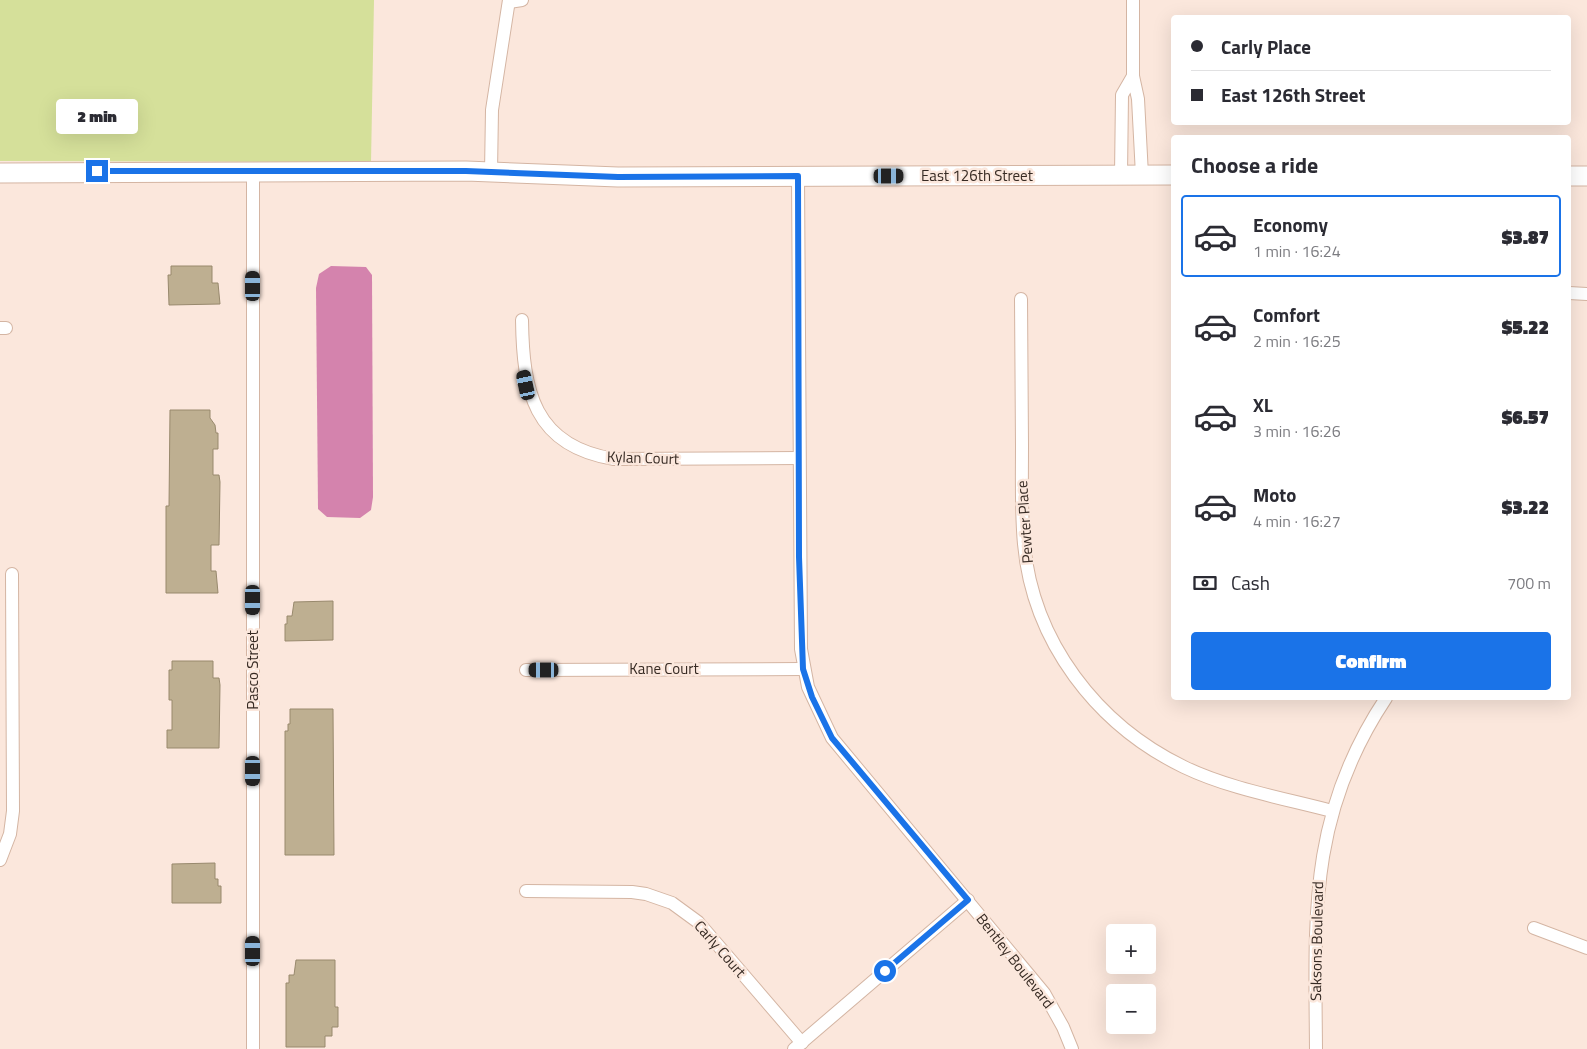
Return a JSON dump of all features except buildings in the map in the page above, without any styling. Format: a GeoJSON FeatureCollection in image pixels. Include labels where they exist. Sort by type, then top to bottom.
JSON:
{"type":"FeatureCollection","features":[{"type":"Feature","properties":{"kind":"main road","name":"East 126th Street"},"geometry":{"type":"LineString","coordinates":[[0,173],[491,172],[618,177],[1171,175]]}},
{"type":"Feature","properties":{"kind":"main road"},"geometry":{"type":"LineString","coordinates":[[1571,176],[1587,176]]}},
{"type":"Feature","properties":{"kind":"street"},"geometry":{"type":"LineString","coordinates":[[491,172],[492,110],[509,1],[522,0]]}},
{"type":"Feature","properties":{"kind":"street"},"geometry":{"type":"LineString","coordinates":[[1133,0],[1133,76],[1138,99],[1142,175]]}},
{"type":"Feature","properties":{"kind":"street"},"geometry":{"type":"LineString","coordinates":[[1121,175],[1122,95],[1133,76]]}},
{"type":"Feature","properties":{"kind":"street","name":"Pasco Street"},"geometry":{"type":"LineString","coordinates":[[253,171],[253,1049]]}},
{"type":"Feature","properties":{"kind":"street","name":"Bentley Boulevard"},"geometry":{"type":"LineString","coordinates":[[798,176],[799,458],[803,669],[812,697],[832,738],[1044,993],[1063,1027],[1072,1049]]}},
{"type":"Feature","properties":{"kind":"street"},"geometry":{"type":"LineString","coordinates":[[1571,293],[1587,294]]}},
{"type":"Feature","properties":{"kind":"street","name":"Pewter Place"},"geometry":{"type":"LineString","coordinates":[[1021,299],[1024,546],[1036,602],[1055,647],[1069,670],[1094,702],[1122,729],[1156,752],[1215,779],[1332,812]]}},
{"type":"Feature","properties":{"kind":"street","name":"Kylan Court"},"geometry":{"type":"LineString","coordinates":[[522,320],[522,361],[529,394],[542,417],[554,431],[579,448],[601,457],[614,459],[799,458]]}},
{"type":"Feature","properties":{"kind":"street"},"geometry":{"type":"LineString","coordinates":[[0,860],[10,834],[13,811],[12,574]]}},
{"type":"Feature","properties":{"kind":"street","name":"Kane Court"},"geometry":{"type":"LineString","coordinates":[[526,670],[803,669]]}},
{"type":"Feature","properties":{"kind":"street","name":"Saksons Boulevard"},"geometry":{"type":"LineString","coordinates":[[1316,1049],[1316,907],[1324,845],[1332,812],[1349,764],[1385,700]]}},
{"type":"Feature","properties":{"kind":"street","name":"Carly Court"},"geometry":{"type":"LineString","coordinates":[[526,891],[632,892],[646,894],[672,903],[698,922],[798,1046]]}},
{"type":"Feature","properties":{"kind":"street"},"geometry":{"type":"LineString","coordinates":[[798,1046],[968,900]]}},
{"type":"Feature","properties":{"kind":"street"},"geometry":{"type":"LineString","coordinates":[[1534,928],[1587,948]]}},
{"type":"Feature","properties":{"kind":"green space"},"geometry":{"type":"Polygon","coordinates":[[[0,0],[374,0],[371,162],[0,161],[0,0]]]}},
{"type":"Feature","properties":{"kind":"shaded area"},"geometry":{"type":"Polygon","coordinates":[[[331,266],[366,267],[372,275],[373,497],[371,510],[360,518],[327,517],[318,509],[316,288],[319,274],[331,266]]]}},
{"type":"Feature","properties":{"kind":"route"},"geometry":{"type":"LineString","coordinates":[[97,171],[466,171],[618,177],[798,176],[799,557],[803,669],[812,697],[832,738],[968,900],[885,971]]}}]}
